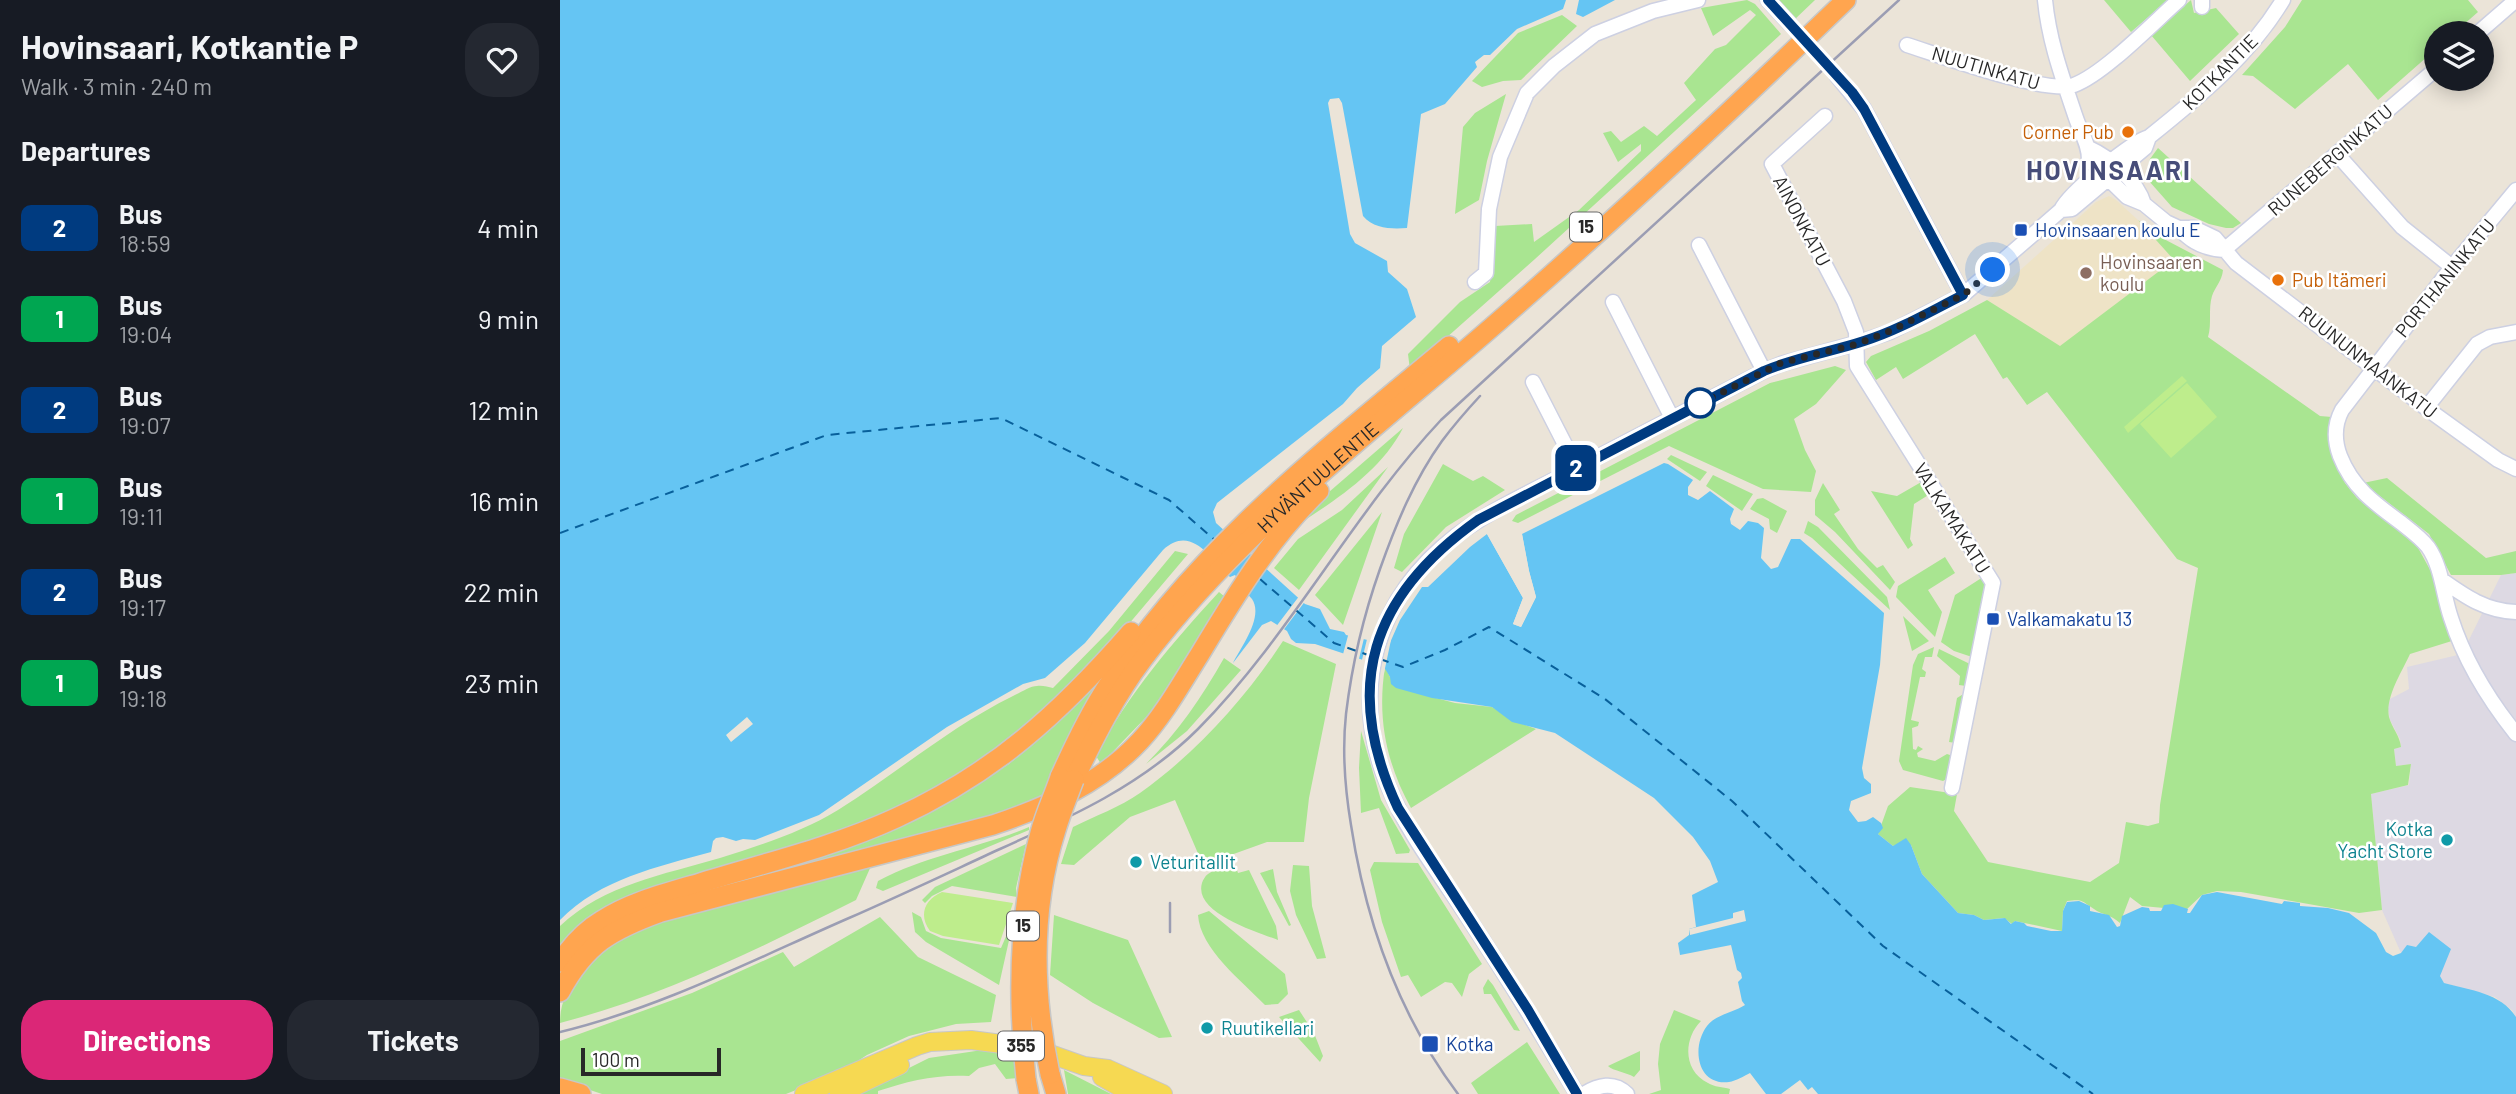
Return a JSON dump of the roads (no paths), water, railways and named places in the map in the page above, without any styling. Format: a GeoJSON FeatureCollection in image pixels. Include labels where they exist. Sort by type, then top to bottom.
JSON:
{"type":"FeatureCollection","features":[{"type":"Feature","properties":{"kind":"highway","name":"HYVÄNTUULENTIE"},"geometry":{"type":"LineString","coordinates":[[1255,536],[1282,485],[1559,252],[1828,0]]}},
{"type":"Feature","properties":{"kind":"highway","name":"HYVÄNTUULENTIE"},"geometry":{"type":"LineString","coordinates":[[1027,1086],[1020,1009],[1020,971],[1027,893],[1041,830],[1067,778],[1134,672],[1174,621],[1205,575],[1255,536],[1383,420],[1606,226],[1846,0]]}},
{"type":"Feature","properties":{"kind":"highway"},"geometry":{"type":"LineString","coordinates":[[560,992],[572,971],[593,946],[611,933],[638,920],[993,825],[1029,813],[1095,779],[1139,742],[1162,714],[1232,601],[1255,536]]}},
{"type":"Feature","properties":{"kind":"highway"},"geometry":{"type":"LineString","coordinates":[[560,962],[586,933],[615,913],[655,897],[860,833],[895,819],[969,781],[1053,716],[1158,600],[1205,575]]}},
{"type":"Feature","properties":{"kind":"highway","name":"HYVÄNTUULENTIE"},"geometry":{"type":"LineString","coordinates":[[1056,1094],[1038,1007],[1037,971],[1041,894],[1067,778]]}},
{"type":"Feature","properties":{"kind":"highway"},"geometry":{"type":"LineString","coordinates":[[560,1088],[581,1094]]}},
{"type":"Feature","properties":{"kind":"main road","name":"355"},"geometry":{"type":"LineString","coordinates":[[804,1094],[829,1092],[930,1042],[990,1041],[1033,1048],[1084,1066],[1132,1094]]}},
{"type":"Feature","properties":{"kind":"main road","name":"355"},"geometry":{"type":"LineString","coordinates":[[1084,1066],[1108,1069],[1163,1094]]}},
{"type":"Feature","properties":{"kind":"street"},"geometry":{"type":"LineString","coordinates":[[1475,282],[1486,273],[1489,209],[1500,158],[1527,93],[1554,65],[1595,34],[1653,11],[1698,0]]}},
{"type":"Feature","properties":{"kind":"street"},"geometry":{"type":"LineString","coordinates":[[1768,0],[1790,24]]}},
{"type":"Feature","properties":{"kind":"street","name":"RUUNUNMAANKATU"},"geometry":{"type":"LineString","coordinates":[[2045,0],[2051,44],[2079,128],[2089,148],[2089,160],[2141,193],[2144,204],[2166,222],[2179,228],[2194,228],[2215,237],[2236,263],[2426,408],[2498,460],[2516,469]]}},
{"type":"Feature","properties":{"kind":"street"},"geometry":{"type":"LineString","coordinates":[[2065,86],[2072,86],[2090,77],[2179,0]]}},
{"type":"Feature","properties":{"kind":"street","name":"KOTKANTIE"},"geometry":{"type":"LineString","coordinates":[[1577,1094],[1528,1010],[1398,808],[1388,788],[1375,747],[1370,710],[1371,675],[1380,637],[1392,607],[1425,563],[1478,520],[1781,363],[1857,344],[1963,295],[2061,210],[2072,209],[2110,171],[2145,148],[2149,136],[2187,106],[2240,57],[2267,25],[2283,0]]}},
{"type":"Feature","properties":{"kind":"street"},"geometry":{"type":"LineString","coordinates":[[2492,21],[2516,1]]}},
{"type":"Feature","properties":{"kind":"street","name":"NUUTINKATU"},"geometry":{"type":"LineString","coordinates":[[1907,46],[2028,82],[2065,86]]}},
{"type":"Feature","properties":{"kind":"street"},"geometry":{"type":"LineString","coordinates":[[1837,76],[1864,109],[1963,295]]}},
{"type":"Feature","properties":{"kind":"street","name":"RUNEBERGINKATU"},"geometry":{"type":"LineString","coordinates":[[2224,250],[2424,79]]}},
{"type":"Feature","properties":{"kind":"street","name":"AINONKATU"},"geometry":{"type":"LineString","coordinates":[[1825,116],[1772,164],[1844,301],[1856,332],[1857,344]]}},
{"type":"Feature","properties":{"kind":"street"},"geometry":{"type":"LineString","coordinates":[[2337,154],[2402,227],[2452,267]]}},
{"type":"Feature","properties":{"kind":"street","name":"PORTHANINKATU"},"geometry":{"type":"LineString","coordinates":[[2516,190],[2452,267],[2337,420],[2337,445],[2347,472],[2360,490],[2417,535],[2432,554],[2442,580],[2451,618],[2468,656],[2500,715],[2516,734]]}},
{"type":"Feature","properties":{"kind":"street"},"geometry":{"type":"LineString","coordinates":[[1699,245],[1764,371]]}},
{"type":"Feature","properties":{"kind":"street"},"geometry":{"type":"LineString","coordinates":[[1613,303],[1672,418]]}},
{"type":"Feature","properties":{"kind":"street"},"geometry":{"type":"LineString","coordinates":[[2426,408],[2477,344],[2490,337],[2516,332]]}},
{"type":"Feature","properties":{"kind":"street","name":"VALKAMAKATU"},"geometry":{"type":"LineString","coordinates":[[1857,344],[1857,366],[1993,583],[1952,788]]}},
{"type":"Feature","properties":{"kind":"street"},"geometry":{"type":"LineString","coordinates":[[1533,382],[1577,468]]}},
{"type":"Feature","properties":{"kind":"street"},"geometry":{"type":"LineString","coordinates":[[2442,580],[2496,611],[2516,612]]}},
{"type":"Feature","properties":{"kind":"street"},"geometry":{"type":"LineString","coordinates":[[1584,1094],[1602,1085],[1614,1086],[1627,1094]]}},
{"type":"Feature","properties":{"kind":"water"},"geometry":{"type":"Polygon","coordinates":[[[560,0],[1566,0],[1563,9],[1517,29],[1490,55],[1484,55],[1475,62],[1477,67],[1445,104],[1421,114],[1407,228],[1378,226],[1363,216],[1342,103],[1339,98],[1330,99],[1328,103],[1350,234],[1355,243],[1387,261],[1388,272],[1407,289],[1416,317],[1382,346],[1380,368],[1343,404],[1217,503],[1213,512],[1216,523],[1305,604],[1320,609],[1330,629],[1389,645],[1400,620],[1422,587],[1428,587],[1487,534],[1523,598],[1513,624],[1521,627],[1536,597],[1522,534],[1664,463],[1668,464],[1693,480],[1688,487],[1688,495],[1698,500],[1710,491],[1734,509],[1731,524],[1740,530],[1748,521],[1758,523],[1764,528],[1761,558],[1771,569],[1778,567],[1791,539],[1800,539],[1884,613],[1880,665],[1862,768],[1864,778],[1871,784],[1871,793],[1851,801],[1849,810],[1858,822],[1873,817],[1881,823],[1883,828],[1878,834],[1893,846],[1906,838],[1922,874],[1958,913],[1974,915],[1984,920],[2005,918],[2011,924],[2015,921],[2027,926],[2062,931],[2063,911],[2067,902],[2079,901],[2090,906],[2090,911],[2109,915],[2117,927],[2120,926],[2122,916],[2142,907],[2149,908],[2150,911],[2161,911],[2164,905],[2173,904],[2188,909],[2187,913],[2190,913],[2202,895],[2217,892],[2282,904],[2284,901],[2300,903],[2300,906],[2349,913],[2376,933],[2386,952],[2393,956],[2401,953],[2407,945],[2416,947],[2429,932],[2451,949],[2440,976],[2444,983],[2493,998],[2510,1009],[2516,1017],[2516,1094],[1818,1094],[1812,1087],[1808,1090],[1800,1080],[1781,1094],[1766,1094],[1750,1073],[1732,1081],[1718,1082],[1704,1072],[1700,1063],[1698,1054],[1702,1035],[1715,1019],[1745,1005],[1738,982],[1742,978],[1741,973],[1737,970],[1731,945],[1680,955],[1678,943],[1689,935],[1689,929],[1696,927],[1692,895],[1718,882],[1710,861],[1693,837],[1654,798],[1555,733],[1512,722],[1492,707],[1432,698],[1396,688],[1391,684],[1384,667],[1315,644],[1296,643],[1287,631],[1271,621],[1262,625],[1233,663],[1253,623],[1255,606],[1252,599],[1235,583],[1239,580],[1235,575],[1230,577],[1200,547],[1182,541],[1163,550],[1085,643],[1045,678],[1023,684],[947,727],[819,815],[755,840],[716,838],[711,852],[650,869],[611,884],[576,906],[560,920],[560,0]],[[747,717],[726,735],[731,742],[753,724],[747,717]]]}},
{"type":"Feature","properties":{"kind":"water"},"geometry":{"type":"Polygon","coordinates":[[[1579,0],[1615,0],[1583,17],[1576,14],[1579,0]]]}},
{"type":"Feature","properties":{"kind":"tunnel"},"geometry":{"type":"LineString","coordinates":[[1790,24],[1837,76]]}},
{"type":"Feature","properties":{"kind":"railway"},"geometry":{"type":"LineString","coordinates":[[560,1032],[634,1010],[743,966],[1053,825],[1105,798],[1153,767],[1198,729],[1231,693],[1292,616],[1378,496],[1441,420],[1899,0]]}},
{"type":"Feature","properties":{"kind":"railway"},"geometry":{"type":"LineString","coordinates":[[1458,1094],[1418,1032],[1402,1000],[1376,932],[1357,861],[1346,784],[1344,742],[1348,695],[1359,641],[1392,536],[1406,503],[1432,456],[1480,396]]}},
{"type":"Feature","properties":{"kind":"railway"},"geometry":{"type":"LineString","coordinates":[[1170,903],[1170,932]]}},
{"type":"Feature","properties":{"kind":"place","name":"Corner Pub"},"geometry":{"type":"Point","coordinates":[2128,132]}},
{"type":"Feature","properties":{"kind":"place","name":"Hovinsaaren koulu E"},"geometry":{"type":"Point","coordinates":[2021,230]}},
{"type":"Feature","properties":{"kind":"place","name":"Hovinsaaren koulu"},"geometry":{"type":"Point","coordinates":[2086,273]}},
{"type":"Feature","properties":{"kind":"place","name":"Pub Itämeri"},"geometry":{"type":"Point","coordinates":[2278,280]}},
{"type":"Feature","properties":{"kind":"place","name":"Valkamakatu 13"},"geometry":{"type":"Point","coordinates":[1993,619]}},
{"type":"Feature","properties":{"kind":"place","name":"Kotka Yacht Store"},"geometry":{"type":"Point","coordinates":[2447,840]}},
{"type":"Feature","properties":{"kind":"place","name":"Veturitallit"},"geometry":{"type":"Point","coordinates":[1136,862]}},
{"type":"Feature","properties":{"kind":"place","name":"Ruutikellari"},"geometry":{"type":"Point","coordinates":[1207,1028]}},
{"type":"Feature","properties":{"kind":"place","name":"Kotka"},"geometry":{"type":"Point","coordinates":[1430,1044]}},
{"type":"Feature","properties":{"kind":"district","name":"HOVINSAARI"},"geometry":{"type":"Point","coordinates":[2109,171]}}]}
